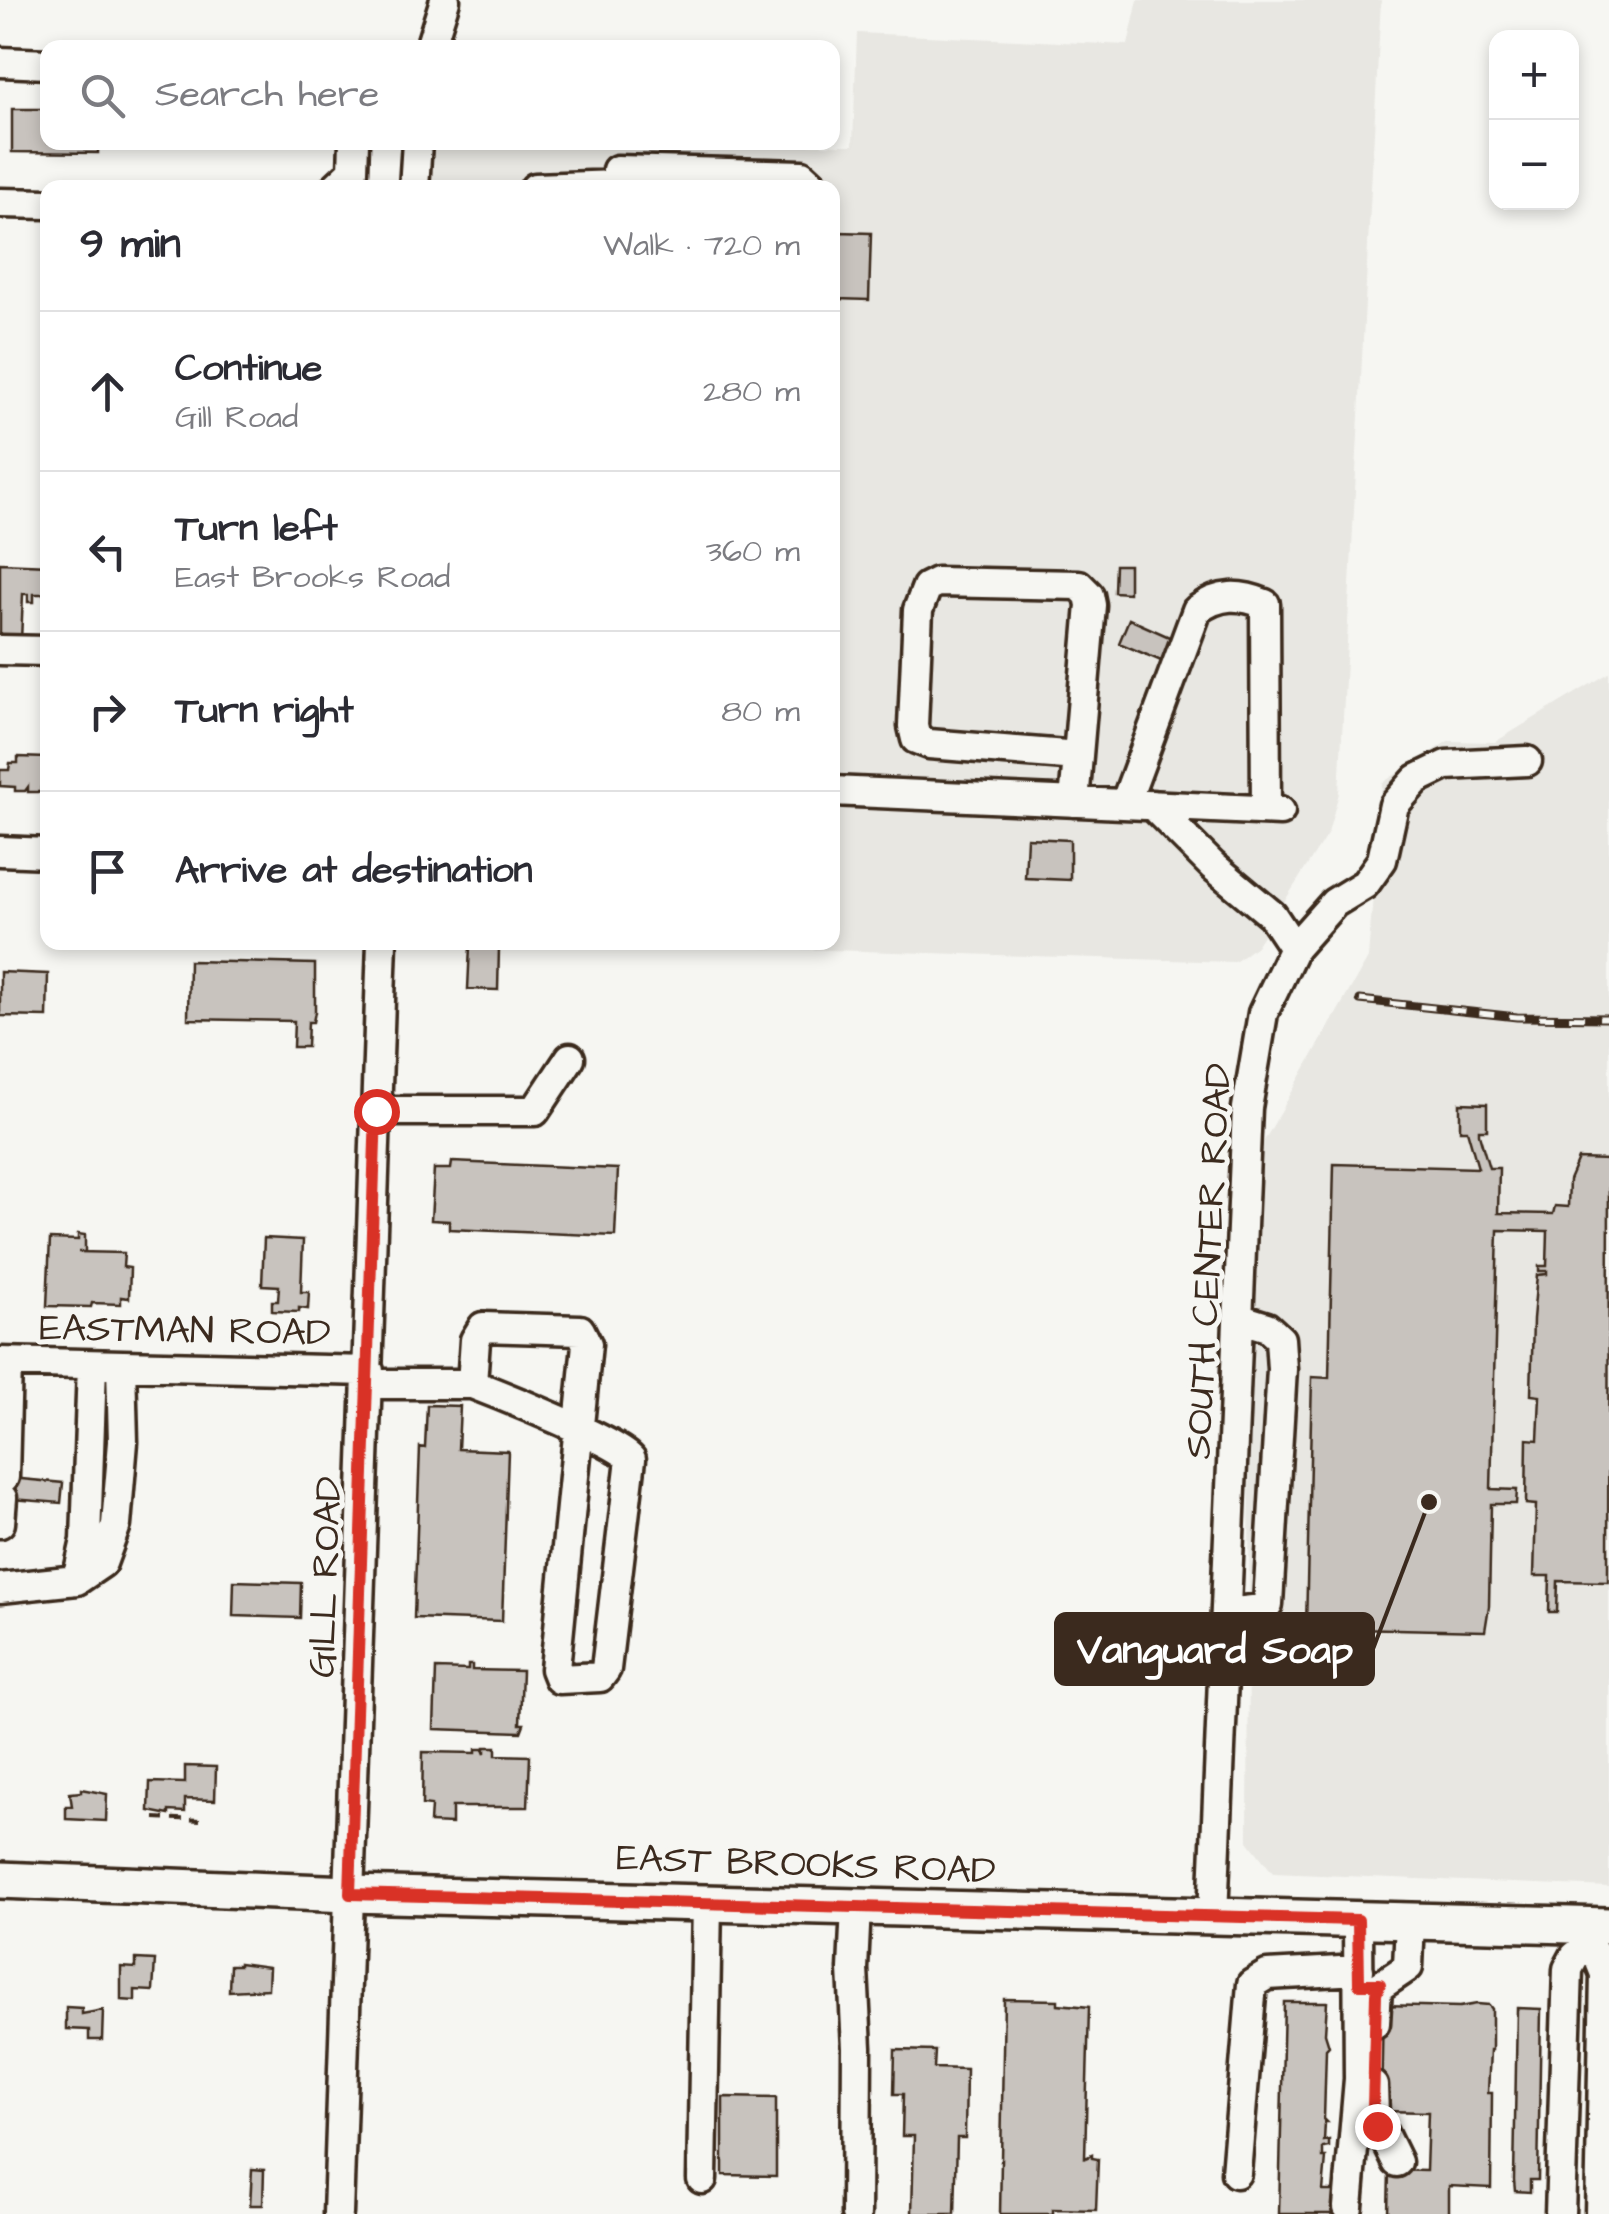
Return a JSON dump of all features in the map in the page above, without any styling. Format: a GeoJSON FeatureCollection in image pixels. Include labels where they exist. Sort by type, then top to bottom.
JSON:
{"type":"FeatureCollection","features":[{"type":"Feature","properties":{"kind":"main road","name":"EAST BROOKS ROAD"},"geometry":{"type":"LineString","coordinates":[[0,1880],[350,1894],[1410,1921],[1595,1932]]}},
{"type":"Feature","properties":{"kind":"street"},"geometry":{"type":"LineString","coordinates":[[432,40],[445,0]]}},
{"type":"Feature","properties":{"kind":"street"},"geometry":{"type":"LineString","coordinates":[[0,62],[40,64]]}},
{"type":"Feature","properties":{"kind":"street"},"geometry":{"type":"LineString","coordinates":[[343,180],[353,171],[354,150]]}},
{"type":"Feature","properties":{"kind":"street"},"geometry":{"type":"LineString","coordinates":[[415,180],[416,150]]}},
{"type":"Feature","properties":{"kind":"street"},"geometry":{"type":"LineString","coordinates":[[585,180],[617,175],[802,175],[807,180]]}},
{"type":"Feature","properties":{"kind":"street"},"geometry":{"type":"LineString","coordinates":[[0,202],[40,204]]}},
{"type":"Feature","properties":{"kind":"street"},"geometry":{"type":"LineString","coordinates":[[1074,802],[1078,756],[1089,595],[1079,585],[937,582],[927,587],[918,610],[913,726],[916,738],[929,744],[1078,756]]}},
{"type":"Feature","properties":{"kind":"street"},"geometry":{"type":"LineString","coordinates":[[840,791],[1139,805],[1273,810],[1266,604],[1228,596],[1212,600],[1198,610],[1139,805]]}},
{"type":"Feature","properties":{"kind":"street"},"geometry":{"type":"LineString","coordinates":[[0,650],[40,651]]}},
{"type":"Feature","properties":{"kind":"street","name":"SOUTH CENTER ROAD"},"geometry":{"type":"LineString","coordinates":[[1213,1916],[1247,1108],[1263,1013],[1294,948],[1334,903],[1365,884],[1382,860],[1394,806],[1416,779],[1446,764],[1526,761]]}},
{"type":"Feature","properties":{"kind":"street"},"geometry":{"type":"LineString","coordinates":[[1139,805],[1272,916],[1294,948]]}},
{"type":"Feature","properties":{"kind":"street"},"geometry":{"type":"LineString","coordinates":[[0,851],[40,853]]}},
{"type":"Feature","properties":{"kind":"street","name":"GILL ROAD"},"geometry":{"type":"LineString","coordinates":[[338,2214],[382,950]]}},
{"type":"Feature","properties":{"kind":"street"},"geometry":{"type":"LineString","coordinates":[[376,1111],[535,1111],[570,1058]]}},
{"type":"Feature","properties":{"kind":"street"},"geometry":{"type":"LineString","coordinates":[[1226,1613],[1262,1609],[1268,1604],[1282,1369],[1280,1339],[1267,1326],[1238,1318]]}},
{"type":"Feature","properties":{"kind":"street"},"geometry":{"type":"LineString","coordinates":[[472,1384],[474,1340],[483,1327],[580,1330],[586,1344],[578,1431],[554,1669],[559,1678],[600,1677],[606,1669],[631,1459],[626,1452],[578,1431],[525,1405],[472,1384]]}},
{"type":"Feature","properties":{"kind":"street"},"geometry":{"type":"LineString","coordinates":[[2,1500],[3,1362]]}},
{"type":"Feature","properties":{"kind":"street","name":"EASTMAN ROAD"},"geometry":{"type":"LineString","coordinates":[[3,1362],[472,1384]]}},
{"type":"Feature","properties":{"kind":"street"},"geometry":{"type":"LineString","coordinates":[[76,1580],[86,1540],[92,1365]]}},
{"type":"Feature","properties":{"kind":"street"},"geometry":{"type":"LineString","coordinates":[[0,1588],[76,1580],[102,1563],[116,1524],[123,1442],[121,1365]]}},
{"type":"Feature","properties":{"kind":"street"},"geometry":{"type":"LineString","coordinates":[[702,2179],[707,1903]]}},
{"type":"Feature","properties":{"kind":"street"},"geometry":{"type":"LineString","coordinates":[[856,1907],[856,2214]]}},
{"type":"Feature","properties":{"kind":"street"},"geometry":{"type":"LineString","coordinates":[[1348,2207],[1366,1979],[1358,1920]]}},
{"type":"Feature","properties":{"kind":"street"},"geometry":{"type":"LineString","coordinates":[[1236,2173],[1254,1980],[1267,1975],[1366,1979],[1408,1967],[1410,1921]]}},
{"type":"Feature","properties":{"kind":"street"},"geometry":{"type":"LineString","coordinates":[[1560,2214],[1567,1977],[1570,1962],[1595,1932]]}},
{"type":"Feature","properties":{"kind":"street"},"geometry":{"type":"LineString","coordinates":[[1595,1932],[1605,1974],[1600,2214]]}},
{"type":"Feature","properties":{"kind":"street"},"geometry":{"type":"LineString","coordinates":[[1366,1979],[1376,1994],[1373,2108],[1377,2126],[1397,2162]]}},
{"type":"Feature","properties":{"kind":"path"},"geometry":{"type":"LineString","coordinates":[[155,1818],[200,1820]]}},
{"type":"Feature","properties":{"kind":"shaded area"},"geometry":{"type":"Polygon","coordinates":[[[1138,0],[1381,0],[1339,793],[1328,833],[1256,946],[1235,962],[824,950],[840,950],[840,180],[427,180],[429,150],[840,150],[840,145],[853,145],[857,33],[1128,45],[1138,0]]]}},
{"type":"Feature","properties":{"kind":"shaded area"},"geometry":{"type":"Polygon","coordinates":[[[1609,673],[1609,1887],[1273,1873],[1248,1841],[1251,1164],[1368,958],[1382,783],[1448,741],[1495,742],[1609,673]]]}},
{"type":"Feature","properties":{"kind":"building"},"geometry":{"type":"Polygon","coordinates":[[[12,109],[40,109],[40,150],[98,150],[98,153],[12,152],[12,109]]]}},
{"type":"Feature","properties":{"kind":"building"},"geometry":{"type":"Polygon","coordinates":[[[840,232],[871,233],[869,300],[840,299],[840,232]]]}},
{"type":"Feature","properties":{"kind":"building"},"geometry":{"type":"Polygon","coordinates":[[[0,563],[40,565],[40,594],[34,594],[34,602],[28,602],[28,594],[23,594],[21,641],[0,640],[0,563]]]}},
{"type":"Feature","properties":{"kind":"building"},"geometry":{"type":"Polygon","coordinates":[[[1115,565],[1129,565],[1129,593],[1114,592],[1115,565]]]}},
{"type":"Feature","properties":{"kind":"building"},"geometry":{"type":"Polygon","coordinates":[[[1129,619],[1176,640],[1166,663],[1119,643],[1129,619]]]}},
{"type":"Feature","properties":{"kind":"building"},"geometry":{"type":"Polygon","coordinates":[[[18,757],[40,758],[40,792],[28,792],[28,787],[15,791],[15,787],[0,786],[0,770],[9,770],[10,763],[18,763],[18,757]]]}},
{"type":"Feature","properties":{"kind":"building"},"geometry":{"type":"Polygon","coordinates":[[[1027,838],[1070,840],[1070,880],[1025,878],[1027,838]]]}},
{"type":"Feature","properties":{"kind":"building"},"geometry":{"type":"Polygon","coordinates":[[[470,950],[499,950],[498,990],[468,989],[470,950]]]}},
{"type":"Feature","properties":{"kind":"building"},"geometry":{"type":"Polygon","coordinates":[[[189,961],[315,964],[315,1012],[313,1022],[308,1022],[307,1047],[293,1047],[294,1021],[188,1019],[189,961]]]}},
{"type":"Feature","properties":{"kind":"building"},"geometry":{"type":"Polygon","coordinates":[[[0,972],[48,974],[47,1017],[0,1016],[0,972]]]}},
{"type":"Feature","properties":{"kind":"building"},"geometry":{"type":"Polygon","coordinates":[[[1460,1103],[1487,1104],[1487,1130],[1479,1130],[1479,1134],[1489,1168],[1499,1168],[1498,1213],[1553,1214],[1555,1206],[1568,1207],[1569,1180],[1578,1159],[1609,1160],[1608,1582],[1558,1581],[1557,1612],[1549,1612],[1550,1576],[1534,1576],[1536,1505],[1526,1504],[1527,1439],[1538,1440],[1540,1396],[1531,1395],[1533,1319],[1537,1275],[1547,1274],[1539,1271],[1539,1266],[1547,1266],[1548,1231],[1498,1230],[1491,1489],[1517,1490],[1516,1504],[1491,1504],[1485,1631],[1306,1627],[1312,1377],[1329,1378],[1334,1164],[1478,1168],[1467,1130],[1460,1130],[1460,1103]]]}},
{"type":"Feature","properties":{"kind":"building"},"geometry":{"type":"Polygon","coordinates":[[[452,1162],[618,1169],[615,1236],[449,1229],[449,1221],[431,1220],[434,1169],[451,1169],[452,1162]]]}},
{"type":"Feature","properties":{"kind":"building"},"geometry":{"type":"Polygon","coordinates":[[[78,1234],[85,1235],[85,1252],[78,1252],[124,1253],[123,1267],[130,1268],[129,1298],[121,1297],[121,1304],[47,1306],[50,1239],[78,1240],[78,1234]]]}},
{"type":"Feature","properties":{"kind":"building"},"geometry":{"type":"Polygon","coordinates":[[[264,1238],[303,1240],[301,1292],[309,1292],[308,1309],[272,1311],[272,1301],[278,1301],[279,1286],[262,1285],[264,1238]]]}},
{"type":"Feature","properties":{"kind":"building"},"geometry":{"type":"Polygon","coordinates":[[[427,1405],[460,1406],[458,1449],[508,1451],[502,1621],[414,1618],[420,1447],[425,1448],[427,1405]]]}},
{"type":"Feature","properties":{"kind":"building"},"geometry":{"type":"Polygon","coordinates":[[[0,1477],[63,1483],[61,1503],[0,1498],[0,1477]]]}},
{"type":"Feature","properties":{"kind":"building"},"geometry":{"type":"Polygon","coordinates":[[[234,1581],[301,1583],[300,1618],[233,1616],[234,1581]]]}},
{"type":"Feature","properties":{"kind":"building"},"geometry":{"type":"Polygon","coordinates":[[[468,1665],[472,1665],[472,1670],[522,1671],[521,1732],[434,1729],[436,1669],[468,1670],[468,1665]]]}},
{"type":"Feature","properties":{"kind":"building"},"geometry":{"type":"Polygon","coordinates":[[[485,1747],[496,1747],[496,1755],[530,1756],[528,1807],[452,1807],[452,1824],[430,1823],[431,1806],[422,1805],[423,1752],[476,1753],[476,1749],[483,1749],[485,1754],[485,1747]]]}},
{"type":"Feature","properties":{"kind":"building"},"geometry":{"type":"Polygon","coordinates":[[[185,1766],[216,1767],[215,1800],[185,1799],[185,1812],[169,1811],[169,1815],[149,1811],[150,1782],[185,1783],[185,1766]]]}},
{"type":"Feature","properties":{"kind":"building"},"geometry":{"type":"Polygon","coordinates":[[[81,1789],[107,1794],[106,1821],[66,1819],[66,1806],[72,1806],[70,1793],[81,1789]]]}},
{"type":"Feature","properties":{"kind":"building"},"geometry":{"type":"Polygon","coordinates":[[[136,1959],[155,1960],[153,1991],[135,1990],[135,2001],[121,2000],[121,1967],[136,1968],[136,1959]]]}},
{"type":"Feature","properties":{"kind":"building"},"geometry":{"type":"Polygon","coordinates":[[[230,1965],[269,1967],[268,1989],[229,1991],[230,1965]]]}},
{"type":"Feature","properties":{"kind":"building"},"geometry":{"type":"Polygon","coordinates":[[[1004,1999],[1058,2000],[1058,2004],[1089,2007],[1085,2158],[1092,2155],[1098,2159],[1096,2210],[1000,2214],[1004,1999]]]}},
{"type":"Feature","properties":{"kind":"building"},"geometry":{"type":"Polygon","coordinates":[[[1284,2002],[1327,2002],[1324,2141],[1329,2140],[1329,2147],[1323,2148],[1323,2191],[1334,2191],[1333,2211],[1365,2214],[1279,2214],[1284,2002]]]}},
{"type":"Feature","properties":{"kind":"building"},"geometry":{"type":"Polygon","coordinates":[[[1477,2004],[1492,2009],[1488,2093],[1492,2093],[1491,2188],[1449,2186],[1449,2214],[1388,2214],[1389,2170],[1426,2171],[1428,2112],[1381,2111],[1383,2005],[1477,2004]]]}},
{"type":"Feature","properties":{"kind":"building"},"geometry":{"type":"Polygon","coordinates":[[[66,2007],[82,2008],[82,2014],[103,2010],[102,2040],[89,2040],[89,2030],[66,2029],[66,2007]]]}},
{"type":"Feature","properties":{"kind":"building"},"geometry":{"type":"Polygon","coordinates":[[[1517,2008],[1541,2009],[1538,2180],[1530,2180],[1530,2192],[1515,2191],[1514,2180],[1517,2008]]]}},
{"type":"Feature","properties":{"kind":"building"},"geometry":{"type":"Polygon","coordinates":[[[895,2050],[935,2051],[934,2068],[966,2069],[965,2138],[957,2138],[955,2214],[912,2214],[914,2136],[902,2136],[903,2094],[894,2094],[895,2050]]]}},
{"type":"Feature","properties":{"kind":"building"},"geometry":{"type":"Polygon","coordinates":[[[723,2097],[776,2098],[776,2176],[723,2175],[723,2097]]]}},
{"type":"Feature","properties":{"kind":"building"},"geometry":{"type":"Polygon","coordinates":[[[252,2169],[264,2170],[263,2205],[250,2205],[252,2169]]]}},
{"type":"Feature","properties":{"kind":"railway"},"geometry":{"type":"LineString","coordinates":[[1360,1000],[1517,1017],[1609,1018]]}},
{"type":"Feature","properties":{"kind":"place","name":"Vanguard Soap"},"geometry":{"type":"Point","coordinates":[1429,1502]}},
{"type":"Feature","properties":{"kind":"route"},"geometry":{"type":"LineString","coordinates":[[376,1111],[350,1894],[1358,1920],[1359,1984],[1380,1984],[1376,1994],[1373,2108],[1377,2126]]}}]}
